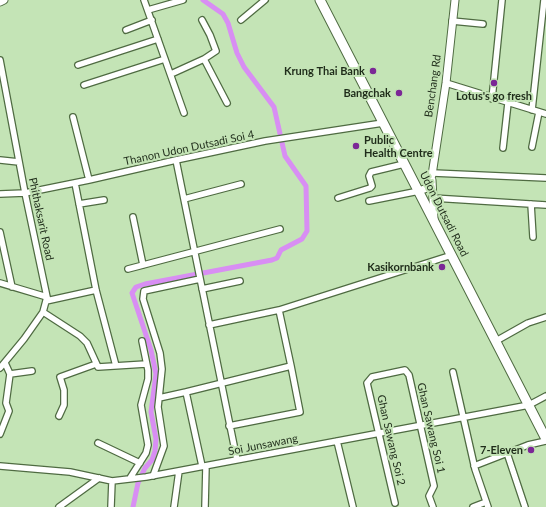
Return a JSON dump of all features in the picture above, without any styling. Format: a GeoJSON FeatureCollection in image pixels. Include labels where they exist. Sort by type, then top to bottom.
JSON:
{"type":"FeatureCollection","features":[{"type":"Feature","properties":{"kind":"main road","name":"Udon Dutsadi Road"},"geometry":{"type":"LineString","coordinates":[[320,0],[546,440]]}},
{"type":"Feature","properties":{"kind":"street"},"geometry":{"type":"LineString","coordinates":[[0,2],[4,0]]}},
{"type":"Feature","properties":{"kind":"street"},"geometry":{"type":"LineString","coordinates":[[144,0],[184,113]]}},
{"type":"Feature","properties":{"kind":"street"},"geometry":{"type":"LineString","coordinates":[[148,10],[183,0]]}},
{"type":"Feature","properties":{"kind":"street"},"geometry":{"type":"LineString","coordinates":[[241,20],[265,0]]}},
{"type":"Feature","properties":{"kind":"street","name":"Benchang Rd"},"geometry":{"type":"LineString","coordinates":[[418,191],[427,188],[432,174],[446,83],[455,0]]}},
{"type":"Feature","properties":{"kind":"street"},"geometry":{"type":"LineString","coordinates":[[492,98],[502,0]]}},
{"type":"Feature","properties":{"kind":"street"},"geometry":{"type":"LineString","coordinates":[[532,110],[544,0]]}},
{"type":"Feature","properties":{"kind":"street"},"geometry":{"type":"LineString","coordinates":[[126,30],[152,20]]}},
{"type":"Feature","properties":{"kind":"street"},"geometry":{"type":"LineString","coordinates":[[171,74],[204,59],[216,51],[202,20]]}},
{"type":"Feature","properties":{"kind":"street"},"geometry":{"type":"LineString","coordinates":[[452,21],[483,24]]}},
{"type":"Feature","properties":{"kind":"street"},"geometry":{"type":"LineString","coordinates":[[78,65],[158,39]]}},
{"type":"Feature","properties":{"kind":"street"},"geometry":{"type":"LineString","coordinates":[[84,85],[165,59]]}},
{"type":"Feature","properties":{"kind":"street"},"geometry":{"type":"LineString","coordinates":[[204,59],[227,103]]}},
{"type":"Feature","properties":{"kind":"street","name":"Phithaksarit Road"},"geometry":{"type":"LineString","coordinates":[[0,60],[47,299]]}},
{"type":"Feature","properties":{"kind":"street"},"geometry":{"type":"LineString","coordinates":[[446,83],[546,114]]}},
{"type":"Feature","properties":{"kind":"street"},"geometry":{"type":"LineString","coordinates":[[503,148],[508,103]]}},
{"type":"Feature","properties":{"kind":"street"},"geometry":{"type":"LineString","coordinates":[[532,146],[539,112]]}},
{"type":"Feature","properties":{"kind":"street"},"geometry":{"type":"LineString","coordinates":[[73,117],[89,180]]}},
{"type":"Feature","properties":{"kind":"street","name":"Thanon Udon Dutsadi Soi 4"},"geometry":{"type":"LineString","coordinates":[[0,194],[25,193],[286,138],[384,123]]}},
{"type":"Feature","properties":{"kind":"street"},"geometry":{"type":"LineString","coordinates":[[0,160],[19,162]]}},
{"type":"Feature","properties":{"kind":"street"},"geometry":{"type":"LineString","coordinates":[[176,160],[237,460]]}},
{"type":"Feature","properties":{"kind":"street"},"geometry":{"type":"LineString","coordinates":[[338,198],[370,188],[372,186],[369,176],[371,172],[404,164]]}},
{"type":"Feature","properties":{"kind":"street"},"geometry":{"type":"LineString","coordinates":[[432,174],[546,178]]}},
{"type":"Feature","properties":{"kind":"street","name":"Benchang Rd"},"geometry":{"type":"LineString","coordinates":[[432,174],[434,221]]}},
{"type":"Feature","properties":{"kind":"street"},"geometry":{"type":"LineString","coordinates":[[75,183],[96,290],[116,366]]}},
{"type":"Feature","properties":{"kind":"street"},"geometry":{"type":"LineString","coordinates":[[184,199],[241,184]]}},
{"type":"Feature","properties":{"kind":"street"},"geometry":{"type":"LineString","coordinates":[[369,201],[418,191]]}},
{"type":"Feature","properties":{"kind":"street"},"geometry":{"type":"LineString","coordinates":[[433,198],[546,205]]}},
{"type":"Feature","properties":{"kind":"street"},"geometry":{"type":"LineString","coordinates":[[79,204],[104,200]]}},
{"type":"Feature","properties":{"kind":"street"},"geometry":{"type":"LineString","coordinates":[[531,204],[533,237]]}},
{"type":"Feature","properties":{"kind":"street"},"geometry":{"type":"LineString","coordinates":[[133,217],[144,264]]}},
{"type":"Feature","properties":{"kind":"street"},"geometry":{"type":"LineString","coordinates":[[128,269],[195,250],[280,229]]}},
{"type":"Feature","properties":{"kind":"street"},"geometry":{"type":"LineString","coordinates":[[0,232],[12,287]]}},
{"type":"Feature","properties":{"kind":"street"},"geometry":{"type":"LineString","coordinates":[[209,325],[278,310],[452,255]]}},
{"type":"Feature","properties":{"kind":"street"},"geometry":{"type":"LineString","coordinates":[[153,476],[164,446],[158,407],[162,369],[160,353],[143,299],[144,291],[200,275]]}},
{"type":"Feature","properties":{"kind":"street"},"geometry":{"type":"LineString","coordinates":[[202,289],[240,281]]}},
{"type":"Feature","properties":{"kind":"street"},"geometry":{"type":"LineString","coordinates":[[0,283],[47,299],[96,290]]}},
{"type":"Feature","properties":{"kind":"street"},"geometry":{"type":"LineString","coordinates":[[0,368],[24,339],[42,312],[47,299]]}},
{"type":"Feature","properties":{"kind":"street"},"geometry":{"type":"LineString","coordinates":[[229,426],[300,412],[278,310]]}},
{"type":"Feature","properties":{"kind":"street"},"geometry":{"type":"LineString","coordinates":[[42,312],[80,336],[87,343],[98,367],[146,364]]}},
{"type":"Feature","properties":{"kind":"street"},"geometry":{"type":"LineString","coordinates":[[496,341],[528,323],[546,317]]}},
{"type":"Feature","properties":{"kind":"street"},"geometry":{"type":"LineString","coordinates":[[132,478],[146,453],[148,445],[141,405],[148,379],[142,341]]}},
{"type":"Feature","properties":{"kind":"street"},"geometry":{"type":"LineString","coordinates":[[0,434],[9,414],[6,403],[10,374],[4,363]]}},
{"type":"Feature","properties":{"kind":"street"},"geometry":{"type":"LineString","coordinates":[[59,416],[64,404],[64,390],[60,377],[96,364]]}},
{"type":"Feature","properties":{"kind":"street"},"geometry":{"type":"LineString","coordinates":[[159,398],[291,366]]}},
{"type":"Feature","properties":{"kind":"street","name":"Ghan Sawang Soi 1"},"geometry":{"type":"LineString","coordinates":[[367,383],[372,377],[405,370],[409,375],[434,486],[429,496],[433,507]]}},
{"type":"Feature","properties":{"kind":"street"},"geometry":{"type":"LineString","coordinates":[[10,374],[32,371]]}},
{"type":"Feature","properties":{"kind":"street"},"geometry":{"type":"LineString","coordinates":[[453,372],[462,418],[474,466],[487,505],[473,507]]}},
{"type":"Feature","properties":{"kind":"street","name":"Ghan Sawang Soi 2"},"geometry":{"type":"LineString","coordinates":[[367,383],[395,502]]}},
{"type":"Feature","properties":{"kind":"street"},"geometry":{"type":"LineString","coordinates":[[186,392],[204,466],[205,507]]}},
{"type":"Feature","properties":{"kind":"street","name":"Soi Junsawang"},"geometry":{"type":"LineString","coordinates":[[0,466],[70,472],[112,481],[146,477],[529,405],[546,396]]}},
{"type":"Feature","properties":{"kind":"street"},"geometry":{"type":"LineString","coordinates":[[474,466],[528,445],[546,440]]}},
{"type":"Feature","properties":{"kind":"street"},"geometry":{"type":"LineString","coordinates":[[337,441],[353,507]]}},
{"type":"Feature","properties":{"kind":"street"},"geometry":{"type":"LineString","coordinates":[[98,443],[140,463]]}},
{"type":"Feature","properties":{"kind":"street"},"geometry":{"type":"LineString","coordinates":[[507,453],[525,507]]}},
{"type":"Feature","properties":{"kind":"street"},"geometry":{"type":"LineString","coordinates":[[174,507],[179,471]]}},
{"type":"Feature","properties":{"kind":"street"},"geometry":{"type":"LineString","coordinates":[[59,507],[99,478]]}},
{"type":"Feature","properties":{"kind":"street"},"geometry":{"type":"LineString","coordinates":[[110,507],[112,481]]}},
{"type":"Feature","properties":{"kind":"waterway"},"geometry":{"type":"LineString","coordinates":[[133,507],[138,483],[145,468],[152,460],[155,451],[156,439],[151,412],[156,374],[151,350],[132,293],[136,287],[145,284],[272,260],[277,258],[281,250],[302,239],[307,231],[306,186],[285,156],[274,107],[244,67],[237,53],[228,23],[223,14],[203,0]]}},
{"type":"Feature","properties":{"kind":"place","name":"Krung Thai Bank"},"geometry":{"type":"Point","coordinates":[373,71]}},
{"type":"Feature","properties":{"kind":"place","name":"Lotus's go fresh"},"geometry":{"type":"Point","coordinates":[494,83]}},
{"type":"Feature","properties":{"kind":"place","name":"Bangchak"},"geometry":{"type":"Point","coordinates":[399,93]}},
{"type":"Feature","properties":{"kind":"place","name":"Public Health Centre"},"geometry":{"type":"Point","coordinates":[356,146]}},
{"type":"Feature","properties":{"kind":"place","name":"Kasikornbank"},"geometry":{"type":"Point","coordinates":[442,267]}},
{"type":"Feature","properties":{"kind":"place","name":"7-Eleven"},"geometry":{"type":"Point","coordinates":[531,450]}}]}
